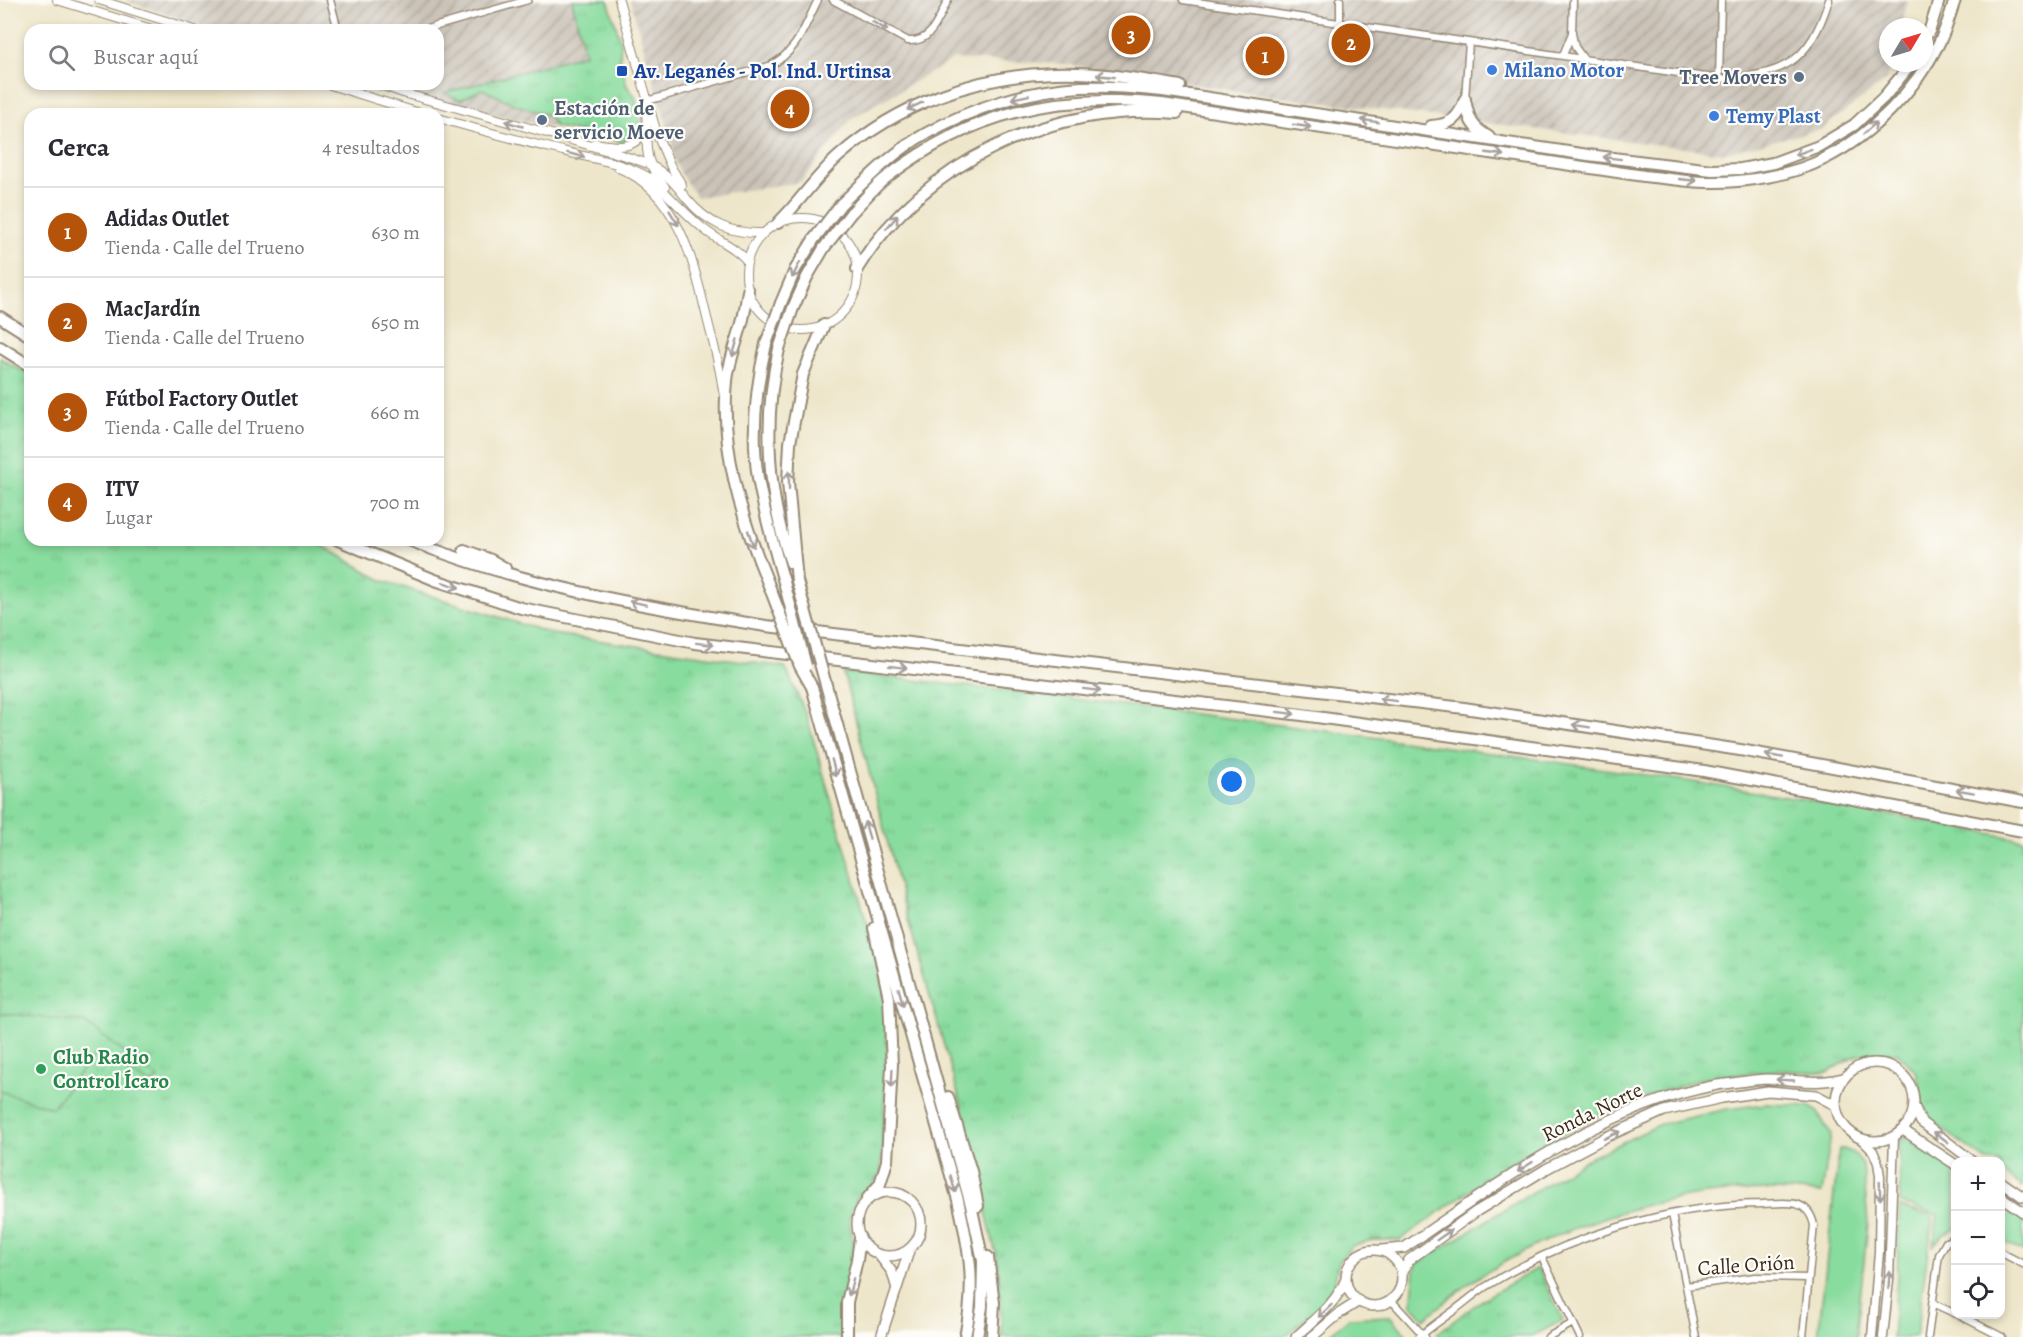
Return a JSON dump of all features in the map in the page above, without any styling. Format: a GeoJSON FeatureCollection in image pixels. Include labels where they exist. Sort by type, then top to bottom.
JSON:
{"type":"FeatureCollection","features":[{"type":"Feature","properties":{"kind":"highway"},"geometry":{"type":"LineString","coordinates":[[1933,19],[1939,0]]}},
{"type":"Feature","properties":{"kind":"highway"},"geometry":{"type":"LineString","coordinates":[[977,1337],[982,1307],[983,1261],[971,1205],[797,580],[784,545],[771,467],[770,403],[779,349],[807,276],[824,248],[851,213],[885,179],[930,146],[972,126],[1009,113],[1036,106],[1080,100],[1121,100],[1708,183],[1776,176],[1824,160],[1861,136],[1895,105],[1920,75],[1940,42],[1955,0]]}},
{"type":"Feature","properties":{"kind":"highway"},"geometry":{"type":"LineString","coordinates":[[965,1337],[970,1313],[971,1286],[969,1250],[965,1230],[912,1035],[812,687],[758,477],[755,437],[756,398],[766,344],[795,270],[814,239],[841,204],[877,169],[923,135],[967,113],[1009,99],[1080,87],[1163,91],[1588,155],[1712,170],[1773,163],[1819,146],[1854,125],[1884,97],[1905,72]]}},
{"type":"Feature","properties":{"kind":"highway"},"geometry":{"type":"LineString","coordinates":[[778,223],[838,156],[869,133],[914,105],[959,89],[1009,77],[1055,73],[1102,75],[1206,90],[1245,102]]}},
{"type":"Feature","properties":{"kind":"highway"},"geometry":{"type":"LineString","coordinates":[[1406,127],[1440,126],[1454,121],[1465,99]]}},
{"type":"Feature","properties":{"kind":"highway"},"geometry":{"type":"LineString","coordinates":[[1465,99],[1469,117],[1477,130],[1495,140]]}},
{"type":"Feature","properties":{"kind":"highway"},"geometry":{"type":"LineString","coordinates":[[857,269],[872,246],[907,207],[960,165],[1008,140],[1040,128],[1087,117],[1156,111],[1244,118]]}},
{"type":"Feature","properties":{"kind":"highway"},"geometry":{"type":"LineString","coordinates":[[748,291],[729,369],[726,422],[737,496],[751,541],[800,666],[812,687]]}},
{"type":"Feature","properties":{"kind":"highway"},"geometry":{"type":"LineString","coordinates":[[0,316],[24,332]]}},
{"type":"Feature","properties":{"kind":"highway"},"geometry":{"type":"LineString","coordinates":[[797,580],[788,482],[790,443],[803,374],[824,325]]}},
{"type":"Feature","properties":{"kind":"highway"},"geometry":{"type":"LineString","coordinates":[[0,347],[24,362]]}},
{"type":"Feature","properties":{"kind":"highway"},"geometry":{"type":"LineString","coordinates":[[353,546],[435,580],[521,608],[695,643],[1302,715],[1704,771],[2023,831]]}},
{"type":"Feature","properties":{"kind":"highway"},"geometry":{"type":"LineString","coordinates":[[424,546],[524,578],[696,615],[766,626],[1464,708],[1740,750],[2023,802]]}},
{"type":"Feature","properties":{"kind":"highway"},"geometry":{"type":"LineString","coordinates":[[464,550],[491,560],[524,578]]}},
{"type":"Feature","properties":{"kind":"highway"},"geometry":{"type":"LineString","coordinates":[[849,820],[856,862],[874,927],[889,998],[892,1028],[887,1161],[880,1184],[867,1199]]}},
{"type":"Feature","properties":{"kind":"highway"},"geometry":{"type":"LineString","coordinates":[[883,886],[905,949],[971,1171],[987,1247],[994,1304],[992,1337]]}},
{"type":"Feature","properties":{"kind":"highway"},"geometry":{"type":"LineString","coordinates":[[848,1337],[847,1302],[858,1260],[860,1238]]}},
{"type":"Feature","properties":{"kind":"main road"},"geometry":{"type":"LineString","coordinates":[[1915,1106],[1910,1121],[1903,1130],[1894,1137],[1872,1142],[1850,1133],[1842,1123],[1836,1105],[1838,1088],[1843,1078],[1853,1069],[1866,1063],[1879,1062],[1892,1066],[1904,1074],[1911,1085],[1921,1122],[1969,1157]]}},
{"type":"Feature","properties":{"kind":"main road","name":"Ronda Norte"},"geometry":{"type":"LineString","coordinates":[[1382,1250],[1404,1248],[1540,1158],[1602,1125],[1661,1098],[1717,1085],[1766,1079],[1827,1083],[1843,1078]]}},
{"type":"Feature","properties":{"kind":"main road","name":"Ronda Norte"},"geometry":{"type":"LineString","coordinates":[[1402,1273],[1409,1260],[1477,1211],[1606,1137],[1664,1111],[1722,1098],[1768,1091],[1816,1095],[1836,1105]]}},
{"type":"Feature","properties":{"kind":"main road"},"geometry":{"type":"LineString","coordinates":[[1903,1130],[1951,1162]]}},
{"type":"Feature","properties":{"kind":"main road"},"geometry":{"type":"LineString","coordinates":[[1883,1337],[1889,1280],[1894,1137]]}},
{"type":"Feature","properties":{"kind":"main road"},"geometry":{"type":"LineString","coordinates":[[1861,1139],[1873,1151],[1880,1176],[1879,1252],[1872,1337]]}},
{"type":"Feature","properties":{"kind":"main road"},"geometry":{"type":"LineString","coordinates":[[2005,1184],[2023,1197]]}},
{"type":"Feature","properties":{"kind":"main road"},"geometry":{"type":"LineString","coordinates":[[879,1255],[901,1254],[917,1241],[921,1231],[921,1221],[913,1203],[906,1196],[896,1192],[886,1191],[867,1199],[857,1217],[857,1228],[864,1245],[879,1255],[892,1272],[897,1292]]}},
{"type":"Feature","properties":{"kind":"main road"},"geometry":{"type":"LineString","coordinates":[[2005,1200],[2023,1212]]}},
{"type":"Feature","properties":{"kind":"main road"},"geometry":{"type":"LineString","coordinates":[[881,1337],[910,1248]]}},
{"type":"Feature","properties":{"kind":"main road"},"geometry":{"type":"LineString","coordinates":[[1296,1337],[1332,1305],[1341,1292],[1347,1270],[1356,1256],[1373,1249],[1382,1250],[1395,1259],[1402,1273],[1401,1288],[1391,1300],[1375,1306],[1359,1301],[1348,1288],[1346,1279]]}},
{"type":"Feature","properties":{"kind":"main road"},"geometry":{"type":"LineString","coordinates":[[1312,1337],[1340,1313],[1359,1301]]}},
{"type":"Feature","properties":{"kind":"street"},"geometry":{"type":"LineString","coordinates":[[57,0],[135,24]]}},
{"type":"Feature","properties":{"kind":"street"},"geometry":{"type":"LineString","coordinates":[[99,0],[176,24]]}},
{"type":"Feature","properties":{"kind":"street"},"geometry":{"type":"LineString","coordinates":[[330,0],[336,24]]}},
{"type":"Feature","properties":{"kind":"street"},"geometry":{"type":"LineString","coordinates":[[444,24],[528,0]]}},
{"type":"Feature","properties":{"kind":"street"},"geometry":{"type":"LineString","coordinates":[[619,0],[658,137],[671,167],[692,200],[705,215]]}},
{"type":"Feature","properties":{"kind":"street"},"geometry":{"type":"LineString","coordinates":[[647,100],[769,66],[778,61],[794,46],[818,0]]}},
{"type":"Feature","properties":{"kind":"street"},"geometry":{"type":"LineString","coordinates":[[833,0],[908,41],[918,42],[928,37],[948,0]]}},
{"type":"Feature","properties":{"kind":"street"},"geometry":{"type":"LineString","coordinates":[[1183,0],[1719,79],[1759,76],[1788,63],[1816,36],[1829,0]]}},
{"type":"Feature","properties":{"kind":"street"},"geometry":{"type":"LineString","coordinates":[[1340,0],[1340,23]]}},
{"type":"Feature","properties":{"kind":"street"},"geometry":{"type":"LineString","coordinates":[[1573,0],[1572,33],[1575,47],[1583,58]]}},
{"type":"Feature","properties":{"kind":"street"},"geometry":{"type":"LineString","coordinates":[[1719,79],[1720,0]]}},
{"type":"Feature","properties":{"kind":"street"},"geometry":{"type":"LineString","coordinates":[[1563,55],[1572,33]]}},
{"type":"Feature","properties":{"kind":"street"},"geometry":{"type":"LineString","coordinates":[[1465,99],[1469,42]]}},
{"type":"Feature","properties":{"kind":"street"},"geometry":{"type":"LineString","coordinates":[[346,90],[404,108]]}},
{"type":"Feature","properties":{"kind":"street"},"geometry":{"type":"LineString","coordinates":[[395,90],[571,140],[651,166],[668,177],[705,215],[729,230],[746,233],[763,232]]}},
{"type":"Feature","properties":{"kind":"street"},"geometry":{"type":"LineString","coordinates":[[647,100],[646,152],[651,166],[658,178],[690,216]]}},
{"type":"Feature","properties":{"kind":"street"},"geometry":{"type":"LineString","coordinates":[[444,120],[626,166],[641,172],[707,232],[740,252],[747,261]]}},
{"type":"Feature","properties":{"kind":"street"},"geometry":{"type":"LineString","coordinates":[[571,140],[620,147],[628,146],[642,136],[647,124]]}},
{"type":"Feature","properties":{"kind":"street"},"geometry":{"type":"LineString","coordinates":[[595,159],[623,170],[645,184],[668,209],[680,228],[702,299],[721,375],[726,422]]}},
{"type":"Feature","properties":{"kind":"street"},"geometry":{"type":"LineString","coordinates":[[798,218],[820,221],[838,231],[852,248],[857,269],[856,285],[851,301],[841,314],[824,325],[806,330],[788,328],[779,324],[757,308],[748,291],[747,261],[753,246],[763,232],[778,223],[798,218]]}},
{"type":"Feature","properties":{"kind":"street"},"geometry":{"type":"LineString","coordinates":[[1391,1300],[1422,1336],[1485,1287],[1542,1257],[1616,1227],[1672,1214],[1740,1204],[1797,1203],[1809,1211],[1814,1225],[1803,1337]]}},
{"type":"Feature","properties":{"kind":"street"},"geometry":{"type":"LineString","coordinates":[[1672,1214],[1696,1337]]}},
{"type":"Feature","properties":{"kind":"street"},"geometry":{"type":"LineString","coordinates":[[1928,1337],[1939,1255],[1946,1242],[1951,1240]]}},
{"type":"Feature","properties":{"kind":"street"},"geometry":{"type":"LineString","coordinates":[[2005,1254],[2023,1264]]}},
{"type":"Feature","properties":{"kind":"street"},"geometry":{"type":"LineString","coordinates":[[1542,1257],[1580,1337]]}},
{"type":"Feature","properties":{"kind":"street","name":"Calle Orión"},"geometry":{"type":"LineString","coordinates":[[1686,1286],[1755,1277],[1808,1278]]}},
{"type":"Feature","properties":{"kind":"street"},"geometry":{"type":"LineString","coordinates":[[1932,1303],[1951,1312]]}},
{"type":"Feature","properties":{"kind":"street"},"geometry":{"type":"LineString","coordinates":[[1966,1319],[2002,1337]]}},
{"type":"Feature","properties":{"kind":"street"},"geometry":{"type":"LineString","coordinates":[[1548,1337],[1573,1323]]}},
{"type":"Feature","properties":{"kind":"shaded area"},"geometry":{"type":"Polygon","coordinates":[[[123,0],[596,0],[629,144],[436,102],[399,90],[444,90],[444,24],[197,24],[123,0]]]}},
{"type":"Feature","properties":{"kind":"shaded area"},"geometry":{"type":"Polygon","coordinates":[[[630,0],[1908,0],[1903,18],[1879,18],[1879,72],[1888,72],[1886,80],[1822,129],[1723,153],[1250,93],[1064,64],[954,59],[852,118],[801,182],[697,197],[673,158],[672,144],[630,0]]]}},
{"type":"Feature","properties":{"kind":"green space"},"geometry":{"type":"Polygon","coordinates":[[[572,0],[608,0],[621,42],[620,60],[627,86],[635,96],[641,122],[637,135],[622,142],[555,126],[548,115],[516,105],[482,89],[460,100],[444,93],[585,54],[572,0]]]}},
{"type":"Feature","properties":{"kind":"green space"},"geometry":{"type":"Polygon","coordinates":[[[0,358],[24,372],[24,546],[323,546],[383,581],[553,634],[785,667],[806,714],[881,971],[888,1021],[881,1172],[874,1183],[858,1197],[849,1218],[855,1257],[842,1337],[0,1337],[0,358]]]}},
{"type":"Feature","properties":{"kind":"green space"},"geometry":{"type":"Polygon","coordinates":[[[843,672],[1193,714],[1558,762],[1791,798],[2023,840],[2023,1187],[2005,1174],[2005,1157],[1981,1157],[1931,1121],[1923,1105],[1917,1073],[1898,1053],[1857,1055],[1827,1073],[1777,1070],[1700,1079],[1606,1111],[1503,1167],[1400,1240],[1372,1240],[1352,1246],[1339,1261],[1332,1294],[1284,1337],[1002,1337],[998,1263],[960,1101],[906,913],[843,672]]]}},
{"type":"Feature","properties":{"kind":"green space","name":"Club Radio Control Ícaro"},"geometry":{"type":"Polygon","coordinates":[[[0,1013],[84,1022],[158,1078],[151,1084],[107,1059],[92,1057],[52,1108],[0,1091],[0,1013]]]}},
{"type":"Feature","properties":{"kind":"green space"},"geometry":{"type":"Polygon","coordinates":[[[1766,1104],[1808,1106],[1817,1111],[1831,1135],[1822,1193],[1777,1190],[1733,1191],[1646,1206],[1603,1218],[1521,1253],[1460,1290],[1424,1319],[1411,1304],[1416,1264],[1589,1158],[1661,1124],[1727,1109],[1766,1104]]]}},
{"type":"Feature","properties":{"kind":"green space"},"geometry":{"type":"Polygon","coordinates":[[[1906,1138],[1951,1168],[1951,1231],[1943,1235],[1933,1246],[1938,1215],[1900,1203],[1899,1140],[1906,1138]]]}},
{"type":"Feature","properties":{"kind":"green space"},"geometry":{"type":"Polygon","coordinates":[[[1839,1149],[1855,1154],[1863,1164],[1868,1224],[1856,1337],[1818,1337],[1839,1149]]]}},
{"type":"Feature","properties":{"kind":"green space"},"geometry":{"type":"Polygon","coordinates":[[[2005,1206],[2023,1219],[2023,1252],[2005,1242],[2005,1206]]]}},
{"type":"Feature","properties":{"kind":"green space"},"geometry":{"type":"Polygon","coordinates":[[[1900,1207],[1933,1216],[1916,1337],[1892,1337],[1900,1207]]]}},
{"type":"Feature","properties":{"kind":"green space"},"geometry":{"type":"Polygon","coordinates":[[[1538,1268],[1563,1320],[1531,1337],[1439,1337],[1436,1334],[1485,1298],[1538,1268]]]}},
{"type":"Feature","properties":{"kind":"green space"},"geometry":{"type":"Polygon","coordinates":[[[1390,1316],[1406,1334],[1403,1337],[1327,1337],[1349,1318],[1390,1316]]]}},
{"type":"Feature","properties":{"kind":"place","name":"Fútbol Factory Outlet"},"geometry":{"type":"Point","coordinates":[1131,35]}},
{"type":"Feature","properties":{"kind":"place","name":"MacJardín"},"geometry":{"type":"Point","coordinates":[1351,43]}},
{"type":"Feature","properties":{"kind":"place","name":"Adidas Outlet"},"geometry":{"type":"Point","coordinates":[1265,56]}},
{"type":"Feature","properties":{"kind":"place","name":"Milano Motor"},"geometry":{"type":"Point","coordinates":[1492,70]}},
{"type":"Feature","properties":{"kind":"place","name":"Av. Leganés - Pol. Ind. Urtinsa"},"geometry":{"type":"Point","coordinates":[622,71]}},
{"type":"Feature","properties":{"kind":"place","name":"Tree Movers"},"geometry":{"type":"Point","coordinates":[1799,77]}},
{"type":"Feature","properties":{"kind":"place","name":"ITV"},"geometry":{"type":"Point","coordinates":[790,109]}},
{"type":"Feature","properties":{"kind":"place","name":"Temy Plast"},"geometry":{"type":"Point","coordinates":[1714,116]}},
{"type":"Feature","properties":{"kind":"place","name":"Estación de servicio Moeve"},"geometry":{"type":"Point","coordinates":[542,120]}},
{"type":"Feature","properties":{"kind":"place","name":"Club Radio Control Ícaro"},"geometry":{"type":"Point","coordinates":[41,1069]}}]}
